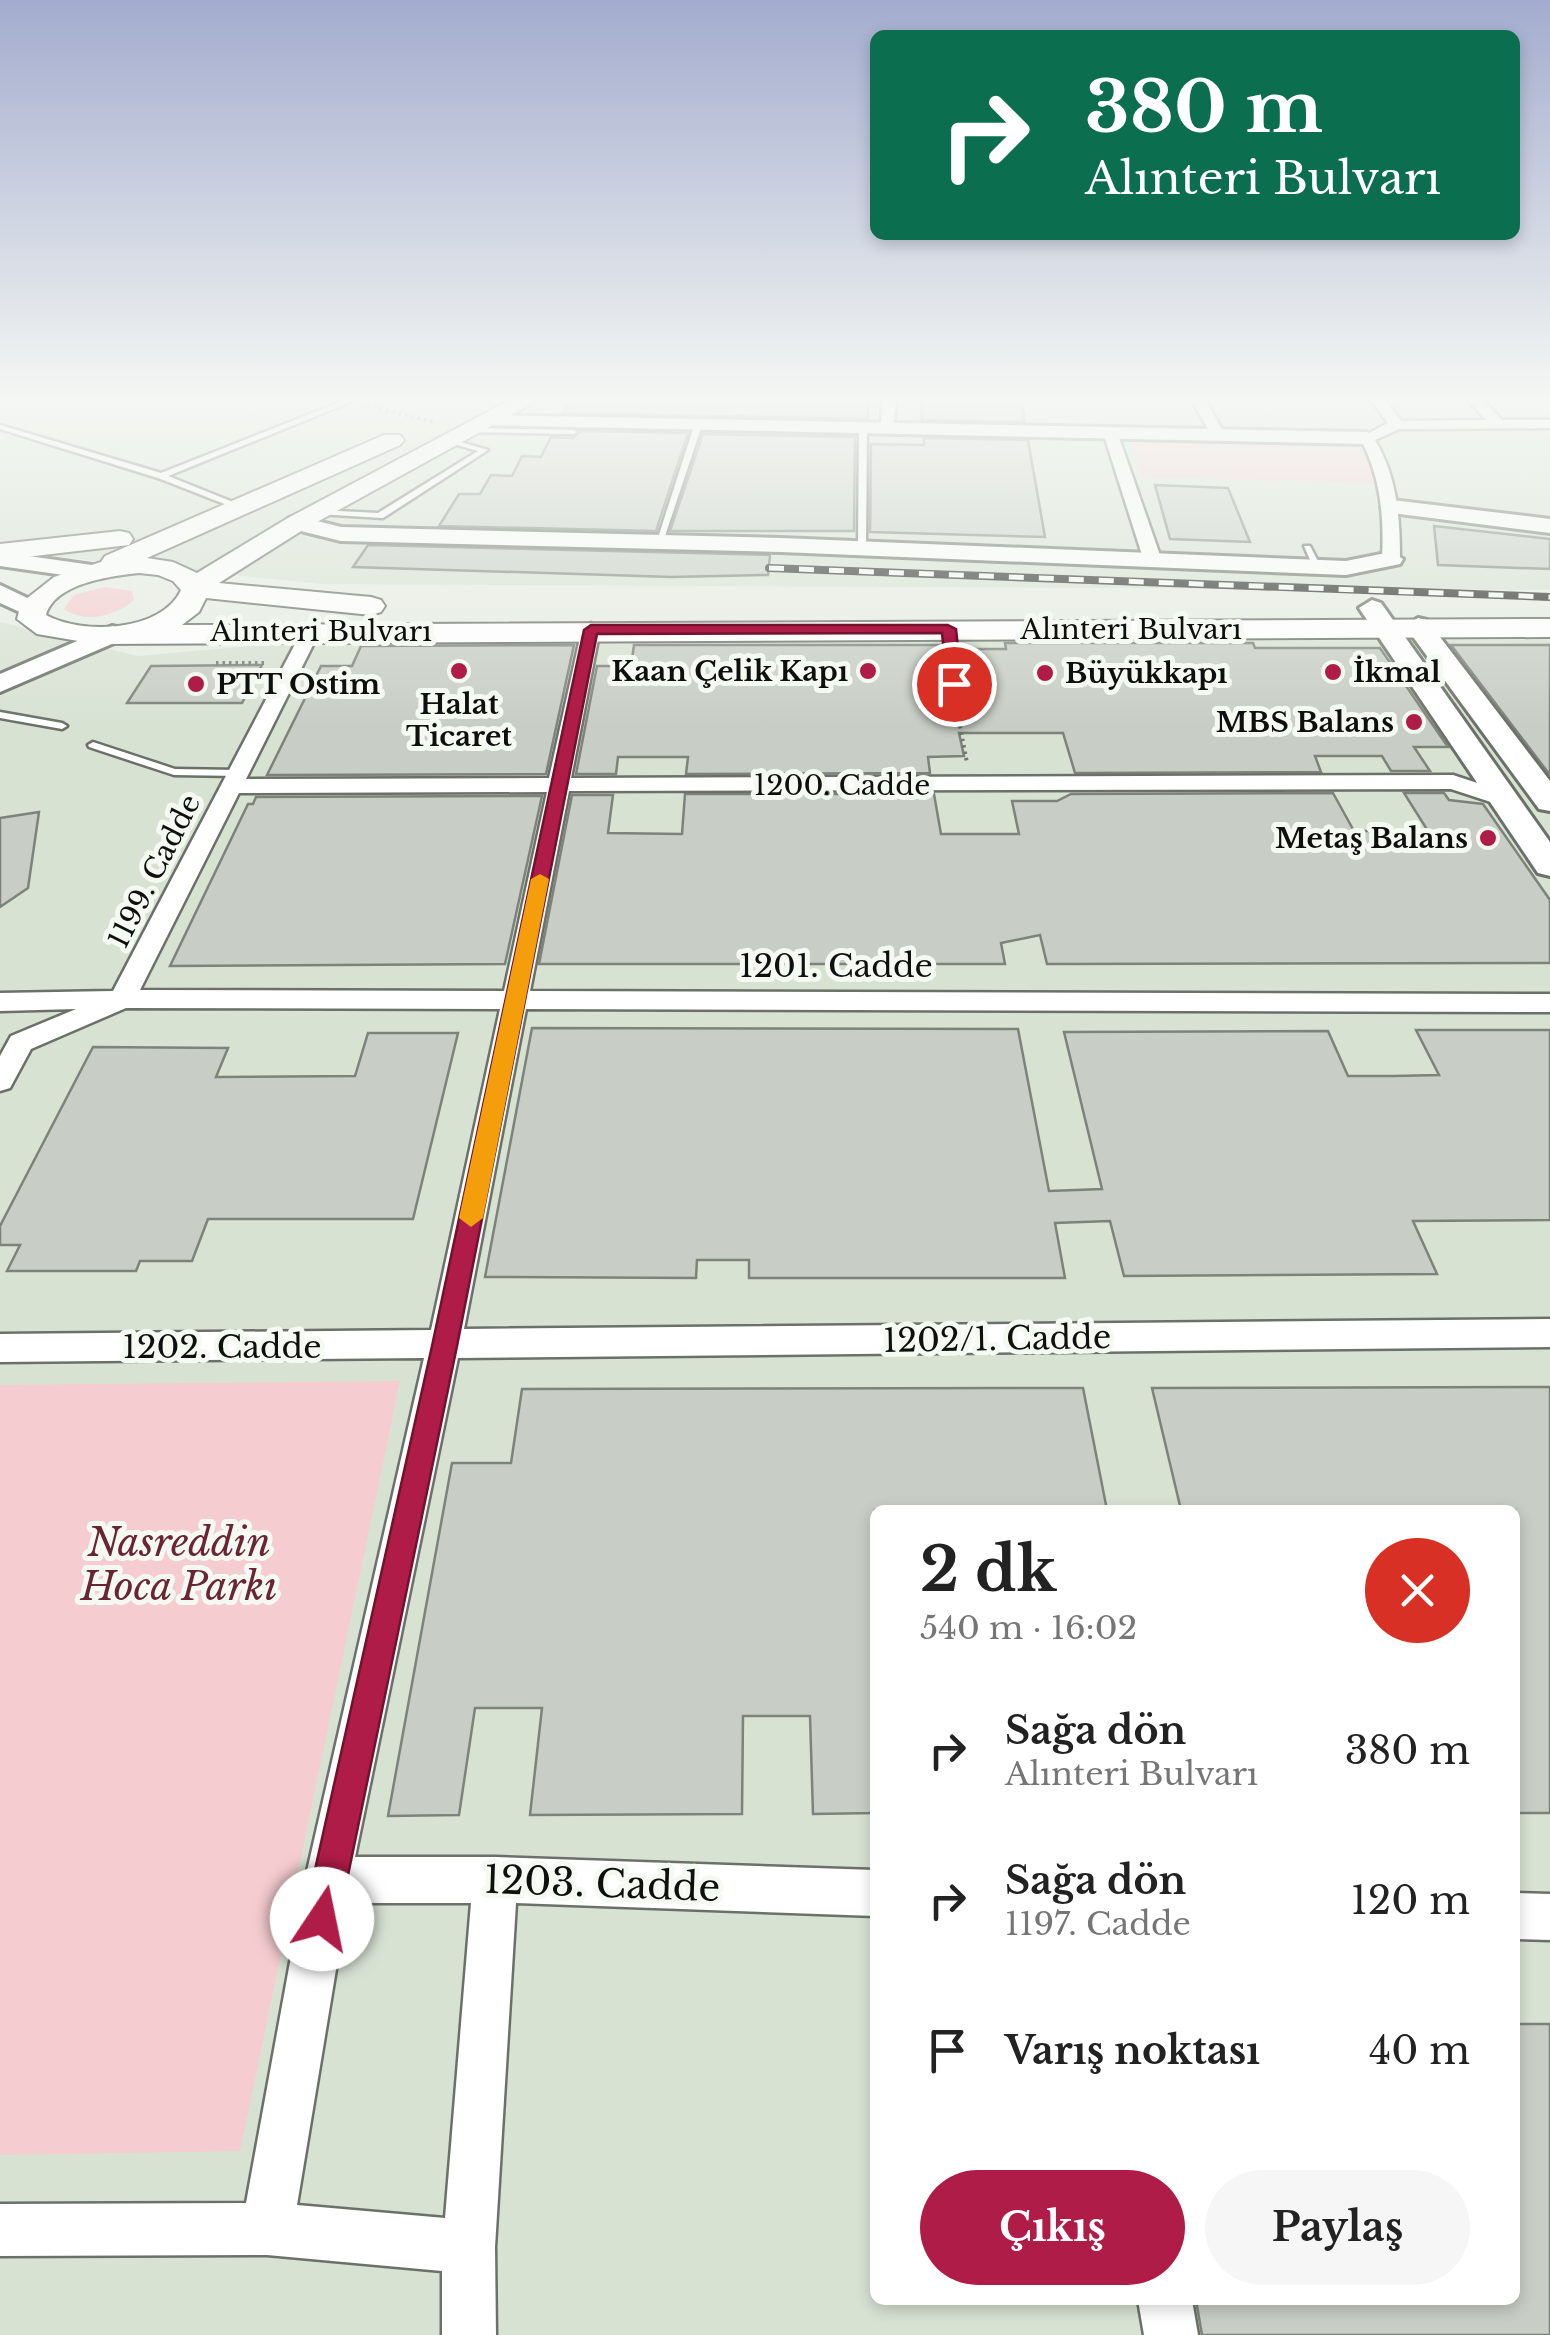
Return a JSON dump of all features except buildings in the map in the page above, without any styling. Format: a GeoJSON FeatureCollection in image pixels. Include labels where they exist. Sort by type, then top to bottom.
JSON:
{"type":"FeatureCollection","features":[{"type":"Feature","properties":{"kind":"main road"},"geometry":{"type":"LineString","coordinates":[[0,556],[104,542],[240,508],[264,518],[307,518]]}},
{"type":"Feature","properties":{"kind":"main road"},"geometry":{"type":"LineString","coordinates":[[92,572],[159,568],[190,578],[196,589],[195,597],[166,620],[112,634],[85,636],[42,628],[32,619],[30,609],[50,588],[240,508]]}},
{"type":"Feature","properties":{"kind":"main road"},"geometry":{"type":"LineString","coordinates":[[196,589],[212,574],[323,508]]}},
{"type":"Feature","properties":{"kind":"main road","name":"Alınteri Bulvarı"},"geometry":{"type":"LineString","coordinates":[[196,589],[464,612],[1396,618],[1550,628]]}},
{"type":"Feature","properties":{"kind":"main road","name":"Alınteri Bulvarı"},"geometry":{"type":"LineString","coordinates":[[112,634],[948,629],[1396,618],[1550,608]]}},
{"type":"Feature","properties":{"kind":"street"},"geometry":{"type":"LineString","coordinates":[[1136,508],[1153,560]]}},
{"type":"Feature","properties":{"kind":"street"},"geometry":{"type":"LineString","coordinates":[[307,518],[341,534],[1153,560],[1312,557],[1372,566],[1391,559],[1392,508]]}},
{"type":"Feature","properties":{"kind":"street"},"geometry":{"type":"LineString","coordinates":[[1400,508],[1550,526]]}},
{"type":"Feature","properties":{"kind":"street"},"geometry":{"type":"LineString","coordinates":[[0,556],[92,572]]}},
{"type":"Feature","properties":{"kind":"street"},"geometry":{"type":"LineString","coordinates":[[0,592],[30,609]]}},
{"type":"Feature","properties":{"kind":"street"},"geometry":{"type":"LineString","coordinates":[[0,624],[30,609]]}},
{"type":"Feature","properties":{"kind":"street"},"geometry":{"type":"LineString","coordinates":[[1396,618],[1484,769],[1550,866]]}},
{"type":"Feature","properties":{"kind":"street"},"geometry":{"type":"LineString","coordinates":[[1396,618],[1538,771],[1550,801]]}},
{"type":"Feature","properties":{"kind":"street"},"geometry":{"type":"LineString","coordinates":[[267,2229],[328,1880],[444,1346],[591,630]]}},
{"type":"Feature","properties":{"kind":"street","name":"1199. Cadde"},"geometry":{"type":"LineString","coordinates":[[0,1081],[21,1043],[122,999],[310,633]]}},
{"type":"Feature","properties":{"kind":"street"},"geometry":{"type":"LineString","coordinates":[[0,684],[112,634]]}},
{"type":"Feature","properties":{"kind":"street","name":"1200. Cadde"},"geometry":{"type":"LineString","coordinates":[[1453,782],[1484,769],[1538,771]]}},
{"type":"Feature","properties":{"kind":"street","name":"1200. Cadde"},"geometry":{"type":"LineString","coordinates":[[235,780],[559,786],[1453,782],[1506,800],[1550,801]]}},
{"type":"Feature","properties":{"kind":"street","name":"1201. Cadde"},"geometry":{"type":"LineString","coordinates":[[0,1002],[122,999],[1550,1003]]}},
{"type":"Feature","properties":{"kind":"street","name":"1202/1. Cadde"},"geometry":{"type":"LineString","coordinates":[[444,1346],[1550,1332]]}},
{"type":"Feature","properties":{"kind":"street","name":"1202. Cadde"},"geometry":{"type":"LineString","coordinates":[[0,1348],[444,1346]]}},
{"type":"Feature","properties":{"kind":"street","name":"1203. Cadde"},"geometry":{"type":"LineString","coordinates":[[328,1880],[495,1880],[870,1893]]}},
{"type":"Feature","properties":{"kind":"street"},"geometry":{"type":"LineString","coordinates":[[469,2335],[469,2247],[495,1880]]}},
{"type":"Feature","properties":{"kind":"street"},"geometry":{"type":"LineString","coordinates":[[1520,1916],[1550,1917]]}},
{"type":"Feature","properties":{"kind":"street"},"geometry":{"type":"LineString","coordinates":[[0,2230],[267,2229],[469,2247]]}},
{"type":"Feature","properties":{"kind":"street"},"geometry":{"type":"LineString","coordinates":[[1166,2305],[1171,2335]]}},
{"type":"Feature","properties":{"kind":"lane"},"geometry":{"type":"LineString","coordinates":[[307,518],[380,516],[393,508]]}},
{"type":"Feature","properties":{"kind":"lane"},"geometry":{"type":"LineString","coordinates":[[659,542],[670,508]]}},
{"type":"Feature","properties":{"kind":"lane"},"geometry":{"type":"LineString","coordinates":[[862,508],[862,548]]}},
{"type":"Feature","properties":{"kind":"lane"},"geometry":{"type":"LineString","coordinates":[[948,629],[958,713]]}},
{"type":"Feature","properties":{"kind":"lane"},"geometry":{"type":"LineString","coordinates":[[0,715],[62,726]]}},
{"type":"Feature","properties":{"kind":"lane"},"geometry":{"type":"LineString","coordinates":[[93,745],[174,772],[235,780]]}},
{"type":"Feature","properties":{"kind":"path"},"geometry":{"type":"LineString","coordinates":[[210,663],[294,663]]}},
{"type":"Feature","properties":{"kind":"path"},"geometry":{"type":"LineString","coordinates":[[958,713],[970,784]]}},
{"type":"Feature","properties":{"kind":"shaded area"},"geometry":{"type":"Polygon","coordinates":[[[0,508],[1550,508],[1550,590],[321,584],[0,551],[0,508]]]}},
{"type":"Feature","properties":{"kind":"shaded area"},"geometry":{"type":"Polygon","coordinates":[[[0,622],[138,656],[294,642],[1550,640],[1550,2335],[0,2335],[0,622]]]}},
{"type":"Feature","properties":{"kind":"green space"},"geometry":{"type":"Polygon","coordinates":[[[105,587],[132,591],[134,600],[100,616],[81,616],[64,609],[74,595],[105,587]]]}},
{"type":"Feature","properties":{"kind":"green space","name":"Nasreddin Hoca Parkı"},"geometry":{"type":"Polygon","coordinates":[[[400,1381],[240,2151],[0,2155],[0,1385],[400,1381]]]}},
{"type":"Feature","properties":{"kind":"railway"},"geometry":{"type":"LineString","coordinates":[[780,568],[769,568],[1550,597]]}},
{"type":"Feature","properties":{"kind":"slow traffic"},"geometry":{"type":"LineString","coordinates":[[471,1218],[540,879]]}},
{"type":"Feature","properties":{"kind":"place","name":"Halat Ticaret"},"geometry":{"type":"Point","coordinates":[459,671]}},
{"type":"Feature","properties":{"kind":"place","name":"Kaan Çelik Kapı"},"geometry":{"type":"Point","coordinates":[868,671]}},
{"type":"Feature","properties":{"kind":"place","name":"İkmal"},"geometry":{"type":"Point","coordinates":[1333,672]}},
{"type":"Feature","properties":{"kind":"place","name":"Büyükkapı"},"geometry":{"type":"Point","coordinates":[1045,673]}},
{"type":"Feature","properties":{"kind":"place","name":"PTT Ostim"},"geometry":{"type":"Point","coordinates":[196,684]}},
{"type":"Feature","properties":{"kind":"place","name":"MBS Balans"},"geometry":{"type":"Point","coordinates":[1414,722]}},
{"type":"Feature","properties":{"kind":"place","name":"Metaş Balans"},"geometry":{"type":"Point","coordinates":[1488,838]}},
{"type":"Feature","properties":{"kind":"route"},"geometry":{"type":"LineString","coordinates":[[322,1919],[591,630],[948,629],[954,684]]}}]}
